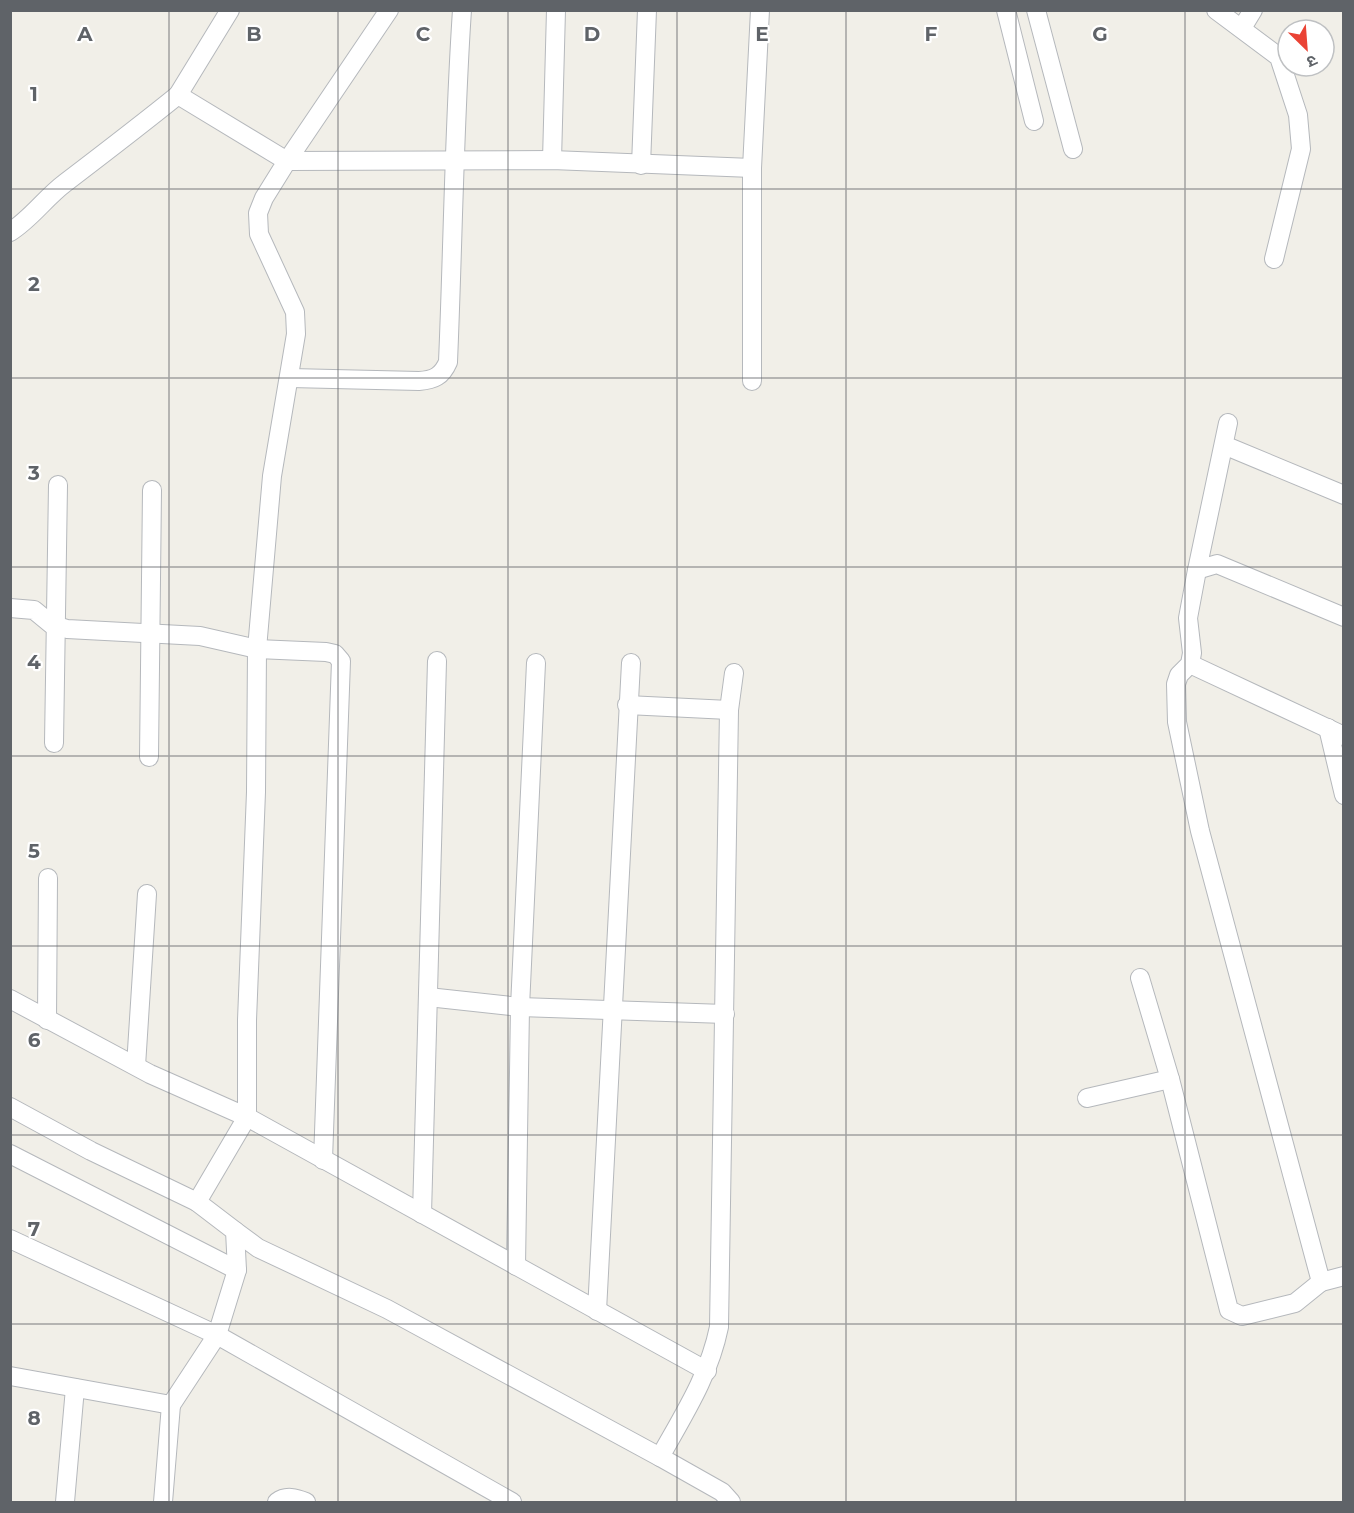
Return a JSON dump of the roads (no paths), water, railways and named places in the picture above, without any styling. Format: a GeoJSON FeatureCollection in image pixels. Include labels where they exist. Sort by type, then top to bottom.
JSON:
{"type":"FeatureCollection","features":[{"type":"Feature","properties":{"kind":"street"},"geometry":{"type":"LineString","coordinates":[[197,1202],[247,1118],[247,1020],[256,792],[257,649],[272,476],[290,378],[296,312],[260,234],[258,213],[264,198],[287,161],[389,10]]}},
{"type":"Feature","properties":{"kind":"street"},"geometry":{"type":"LineString","coordinates":[[290,378],[420,381],[434,380],[444,371],[448,362],[457,160],[455,112],[462,10]]}},
{"type":"Feature","properties":{"kind":"street"},"geometry":{"type":"LineString","coordinates":[[552,160],[556,10]]}},
{"type":"Feature","properties":{"kind":"street"},"geometry":{"type":"LineString","coordinates":[[641,165],[647,10]]}},
{"type":"Feature","properties":{"kind":"street"},"geometry":{"type":"LineString","coordinates":[[752,381],[752,168],[760,10]]}},
{"type":"Feature","properties":{"kind":"street"},"geometry":{"type":"LineString","coordinates":[[1006,10],[1034,121]]}},
{"type":"Feature","properties":{"kind":"street"},"geometry":{"type":"LineString","coordinates":[[1036,10],[1073,149]]}},
{"type":"Feature","properties":{"kind":"street"},"geometry":{"type":"LineString","coordinates":[[1216,10],[1279,57],[1287,76],[1302,133],[1301,149],[1274,259]]}},
{"type":"Feature","properties":{"kind":"street"},"geometry":{"type":"LineString","coordinates":[[1242,28],[1253,10]]}},
{"type":"Feature","properties":{"kind":"street"},"geometry":{"type":"LineString","coordinates":[[10,232],[23,224],[40,204],[65,183],[178,95],[230,11]]}},
{"type":"Feature","properties":{"kind":"street"},"geometry":{"type":"LineString","coordinates":[[178,95],[287,161],[552,160],[752,168]]}},
{"type":"Feature","properties":{"kind":"street"},"geometry":{"type":"LineString","coordinates":[[1228,423],[1188,618],[1192,653],[1190,664],[1179,675],[1176,684],[1177,722],[1200,831],[1321,1282]]}},
{"type":"Feature","properties":{"kind":"street"},"geometry":{"type":"LineString","coordinates":[[1231,448],[1344,495]]}},
{"type":"Feature","properties":{"kind":"street"},"geometry":{"type":"LineString","coordinates":[[54,744],[58,627],[58,485]]}},
{"type":"Feature","properties":{"kind":"street"},"geometry":{"type":"LineString","coordinates":[[149,757],[153,634],[152,490]]}},
{"type":"Feature","properties":{"kind":"street"},"geometry":{"type":"LineString","coordinates":[[1197,570],[1217,564],[1344,617]]}},
{"type":"Feature","properties":{"kind":"street"},"geometry":{"type":"LineString","coordinates":[[10,608],[34,610],[58,627],[200,636],[257,649],[326,652],[335,654],[341,661],[323,1160]]}},
{"type":"Feature","properties":{"kind":"street"},"geometry":{"type":"LineString","coordinates":[[422,1214],[437,661]]}},
{"type":"Feature","properties":{"kind":"street"},"geometry":{"type":"LineString","coordinates":[[516,1266],[520,1006],[536,663]]}},
{"type":"Feature","properties":{"kind":"street"},"geometry":{"type":"LineString","coordinates":[[597,1311],[631,663]]}},
{"type":"Feature","properties":{"kind":"street"},"geometry":{"type":"LineString","coordinates":[[1190,664],[1336,732],[1344,795]]}},
{"type":"Feature","properties":{"kind":"street"},"geometry":{"type":"LineString","coordinates":[[660,1457],[707,1371],[719,1327],[729,710],[734,673]]}},
{"type":"Feature","properties":{"kind":"street"},"geometry":{"type":"LineString","coordinates":[[627,705],[729,710]]}},
{"type":"Feature","properties":{"kind":"street"},"geometry":{"type":"LineString","coordinates":[[47,1020],[48,878]]}},
{"type":"Feature","properties":{"kind":"street"},"geometry":{"type":"LineString","coordinates":[[136,1066],[147,894]]}},
{"type":"Feature","properties":{"kind":"street"},"geometry":{"type":"LineString","coordinates":[[1140,978],[1170,1079],[1230,1310],[1242,1316],[1295,1303],[1321,1282],[1344,1276]]}},
{"type":"Feature","properties":{"kind":"street"},"geometry":{"type":"LineString","coordinates":[[428,997],[520,1006],[725,1014]]}},
{"type":"Feature","properties":{"kind":"street"},"geometry":{"type":"LineString","coordinates":[[10,999],[136,1066],[247,1118],[707,1371]]}},
{"type":"Feature","properties":{"kind":"street"},"geometry":{"type":"LineString","coordinates":[[1088,1098],[1170,1079]]}},
{"type":"Feature","properties":{"kind":"street"},"geometry":{"type":"LineString","coordinates":[[10,1107],[91,1152],[197,1202],[258,1248],[387,1309],[723,1492],[731,1503]]}},
{"type":"Feature","properties":{"kind":"street"},"geometry":{"type":"LineString","coordinates":[[10,1154],[237,1270]]}},
{"type":"Feature","properties":{"kind":"street"},"geometry":{"type":"LineString","coordinates":[[163,1503],[171,1406],[217,1335],[237,1270],[235,1232]]}},
{"type":"Feature","properties":{"kind":"street"},"geometry":{"type":"LineString","coordinates":[[10,1239],[217,1335],[512,1503]]}},
{"type":"Feature","properties":{"kind":"street"},"geometry":{"type":"LineString","coordinates":[[10,1376],[171,1406]]}},
{"type":"Feature","properties":{"kind":"street"},"geometry":{"type":"LineString","coordinates":[[65,1503],[75,1388]]}},
{"type":"Feature","properties":{"kind":"street"},"geometry":{"type":"LineString","coordinates":[[278,1503],[282,1498],[293,1497],[306,1503]]}}]}
